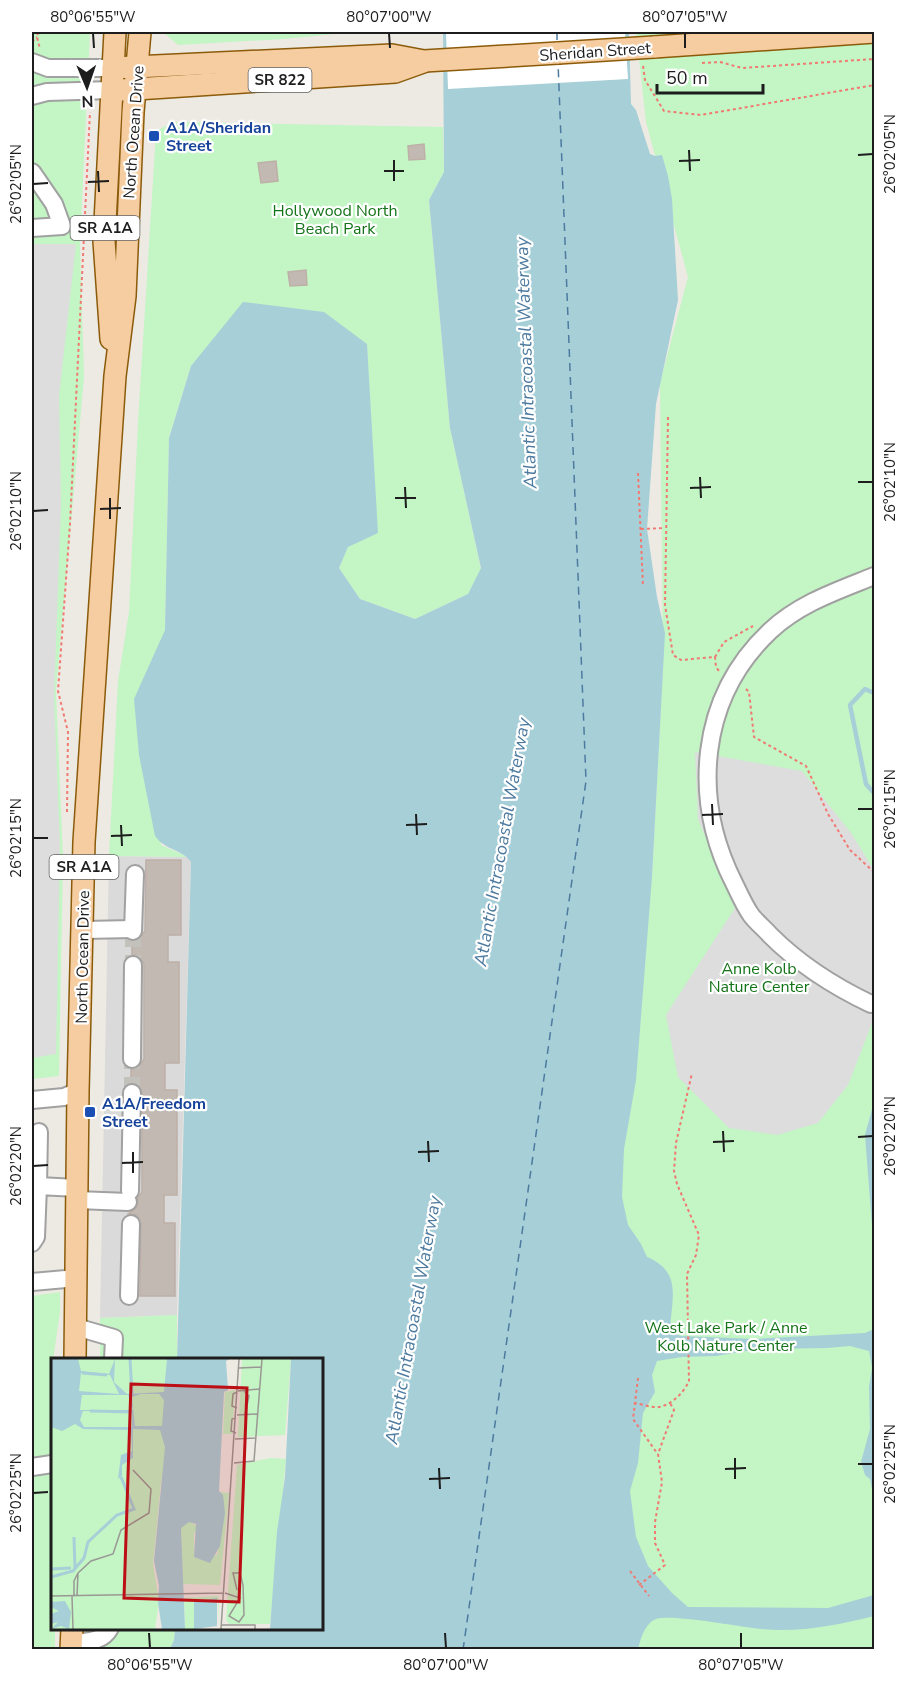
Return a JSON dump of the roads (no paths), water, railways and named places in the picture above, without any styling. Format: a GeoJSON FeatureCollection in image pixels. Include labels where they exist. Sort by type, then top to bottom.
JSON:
{"type":"FeatureCollection","features":[{"type":"Feature","properties":{"kind":"main road","name":"North Ocean Drive"},"geometry":{"type":"LineString","coordinates":[[115,32],[104,241],[106,293],[115,376]]}},
{"type":"Feature","properties":{"kind":"main road","name":"North Ocean Drive"},"geometry":{"type":"LineString","coordinates":[[75,1358],[84,842],[115,376],[125,296],[140,32]]}},
{"type":"Feature","properties":{"kind":"main road","name":"Sheridan Street"},"geometry":{"type":"LineString","coordinates":[[113,68],[392,55],[424,61],[648,54],[874,32]]}},
{"type":"Feature","properties":{"kind":"main road","name":"Sheridan Street"},"geometry":{"type":"LineString","coordinates":[[111,90],[395,72],[424,61]]}},
{"type":"Feature","properties":{"kind":"street"},"geometry":{"type":"LineString","coordinates":[[32,62],[48,68],[113,68]]}},
{"type":"Feature","properties":{"kind":"street"},"geometry":{"type":"LineString","coordinates":[[32,96],[47,92],[111,90]]}},
{"type":"Feature","properties":{"kind":"street"},"geometry":{"type":"LineString","coordinates":[[32,172],[54,204],[62,226],[32,228]]}},
{"type":"Feature","properties":{"kind":"street"},"geometry":{"type":"LineString","coordinates":[[871,1004],[817,975],[786,951],[751,915],[724,864],[708,795],[706,763],[711,734],[720,707],[732,679],[750,652],[771,630],[814,600],[874,576]]}},
{"type":"Feature","properties":{"kind":"street"},"geometry":{"type":"LineString","coordinates":[[84,930],[133,930],[135,874]]}},
{"type":"Feature","properties":{"kind":"street"},"geometry":{"type":"LineString","coordinates":[[132,1059],[133,965]]}},
{"type":"Feature","properties":{"kind":"street"},"geometry":{"type":"LineString","coordinates":[[32,1100],[64,1097],[78,1090]]}},
{"type":"Feature","properties":{"kind":"street"},"geometry":{"type":"LineString","coordinates":[[38,1186],[77,1194],[129,1197],[132,1093]]}},
{"type":"Feature","properties":{"kind":"street"},"geometry":{"type":"LineString","coordinates":[[32,1243],[36,1237],[39,1132]]}},
{"type":"Feature","properties":{"kind":"street"},"geometry":{"type":"LineString","coordinates":[[129,1296],[131,1224]]}},
{"type":"Feature","properties":{"kind":"street"},"geometry":{"type":"LineString","coordinates":[[32,1281],[76,1278]]}},
{"type":"Feature","properties":{"kind":"street"},"geometry":{"type":"LineString","coordinates":[[76,1327],[114,1338],[113,1358]]}},
{"type":"Feature","properties":{"kind":"street"},"geometry":{"type":"LineString","coordinates":[[32,1467],[51,1464]]}},
{"type":"Feature","properties":{"kind":"street"},"geometry":{"type":"LineString","coordinates":[[71,1640],[100,1640],[109,1630]]}},
{"type":"Feature","properties":{"kind":"water","name":"Atlantic Intracoastal Waterway"},"geometry":{"type":"Polygon","coordinates":[[[443,32],[629,32],[631,104],[636,110],[650,154],[662,155],[668,176],[672,199],[678,300],[656,404],[647,529],[665,633],[652,877],[636,1080],[624,1149],[622,1197],[628,1225],[647,1257],[666,1270],[670,1278],[673,1296],[670,1329],[674,1334],[755,1339],[865,1333],[874,1329],[874,1499],[870,1479],[865,1475],[861,1462],[870,1429],[869,1387],[872,1368],[869,1351],[850,1346],[758,1349],[716,1356],[682,1357],[657,1361],[652,1375],[655,1392],[643,1413],[638,1463],[630,1491],[636,1537],[648,1566],[688,1607],[828,1608],[874,1595],[874,1616],[832,1625],[790,1630],[761,1629],[677,1618],[656,1619],[646,1628],[638,1650],[170,1649],[175,1630],[322,1630],[322,1358],[177,1358],[191,862],[164,845],[155,836],[139,755],[134,699],[165,630],[169,438],[191,366],[243,302],[324,312],[367,344],[378,533],[348,547],[339,568],[360,599],[415,619],[468,594],[481,568],[450,428],[429,200],[444,172],[443,32]]]}},
{"type":"Feature","properties":{"kind":"water"},"geometry":{"type":"Polygon","coordinates":[[[874,1102],[874,1251],[865,1135],[874,1102]]]}},
{"type":"Feature","properties":{"kind":"waterway"},"geometry":{"type":"LineString","coordinates":[[874,693],[865,689],[850,705],[866,784],[874,793]]}},
{"type":"Feature","properties":{"kind":"tunnel"},"geometry":{"type":"LineString","coordinates":[[133,931],[133,965]]}},
{"type":"Feature","properties":{"kind":"tunnel"},"geometry":{"type":"LineString","coordinates":[[132,1059],[132,1093]]}},
{"type":"Feature","properties":{"kind":"place","name":"A1A/Sheridan Street"},"geometry":{"type":"Point","coordinates":[154,136]}},
{"type":"Feature","properties":{"kind":"place","name":"A1A/Freedom Street"},"geometry":{"type":"Point","coordinates":[90,1112]}},
{"type":"Feature","properties":{"kind":"park label","name":"Hollywood North Beach Park"},"geometry":{"type":"Point","coordinates":[335,219]}},
{"type":"Feature","properties":{"kind":"park label","name":"Anne Kolb Nature Center"},"geometry":{"type":"Point","coordinates":[759,977]}},
{"type":"Feature","properties":{"kind":"park label","name":"West Lake Park / Anne Kolb Nature Center"},"geometry":{"type":"Point","coordinates":[726,1336]}}]}
